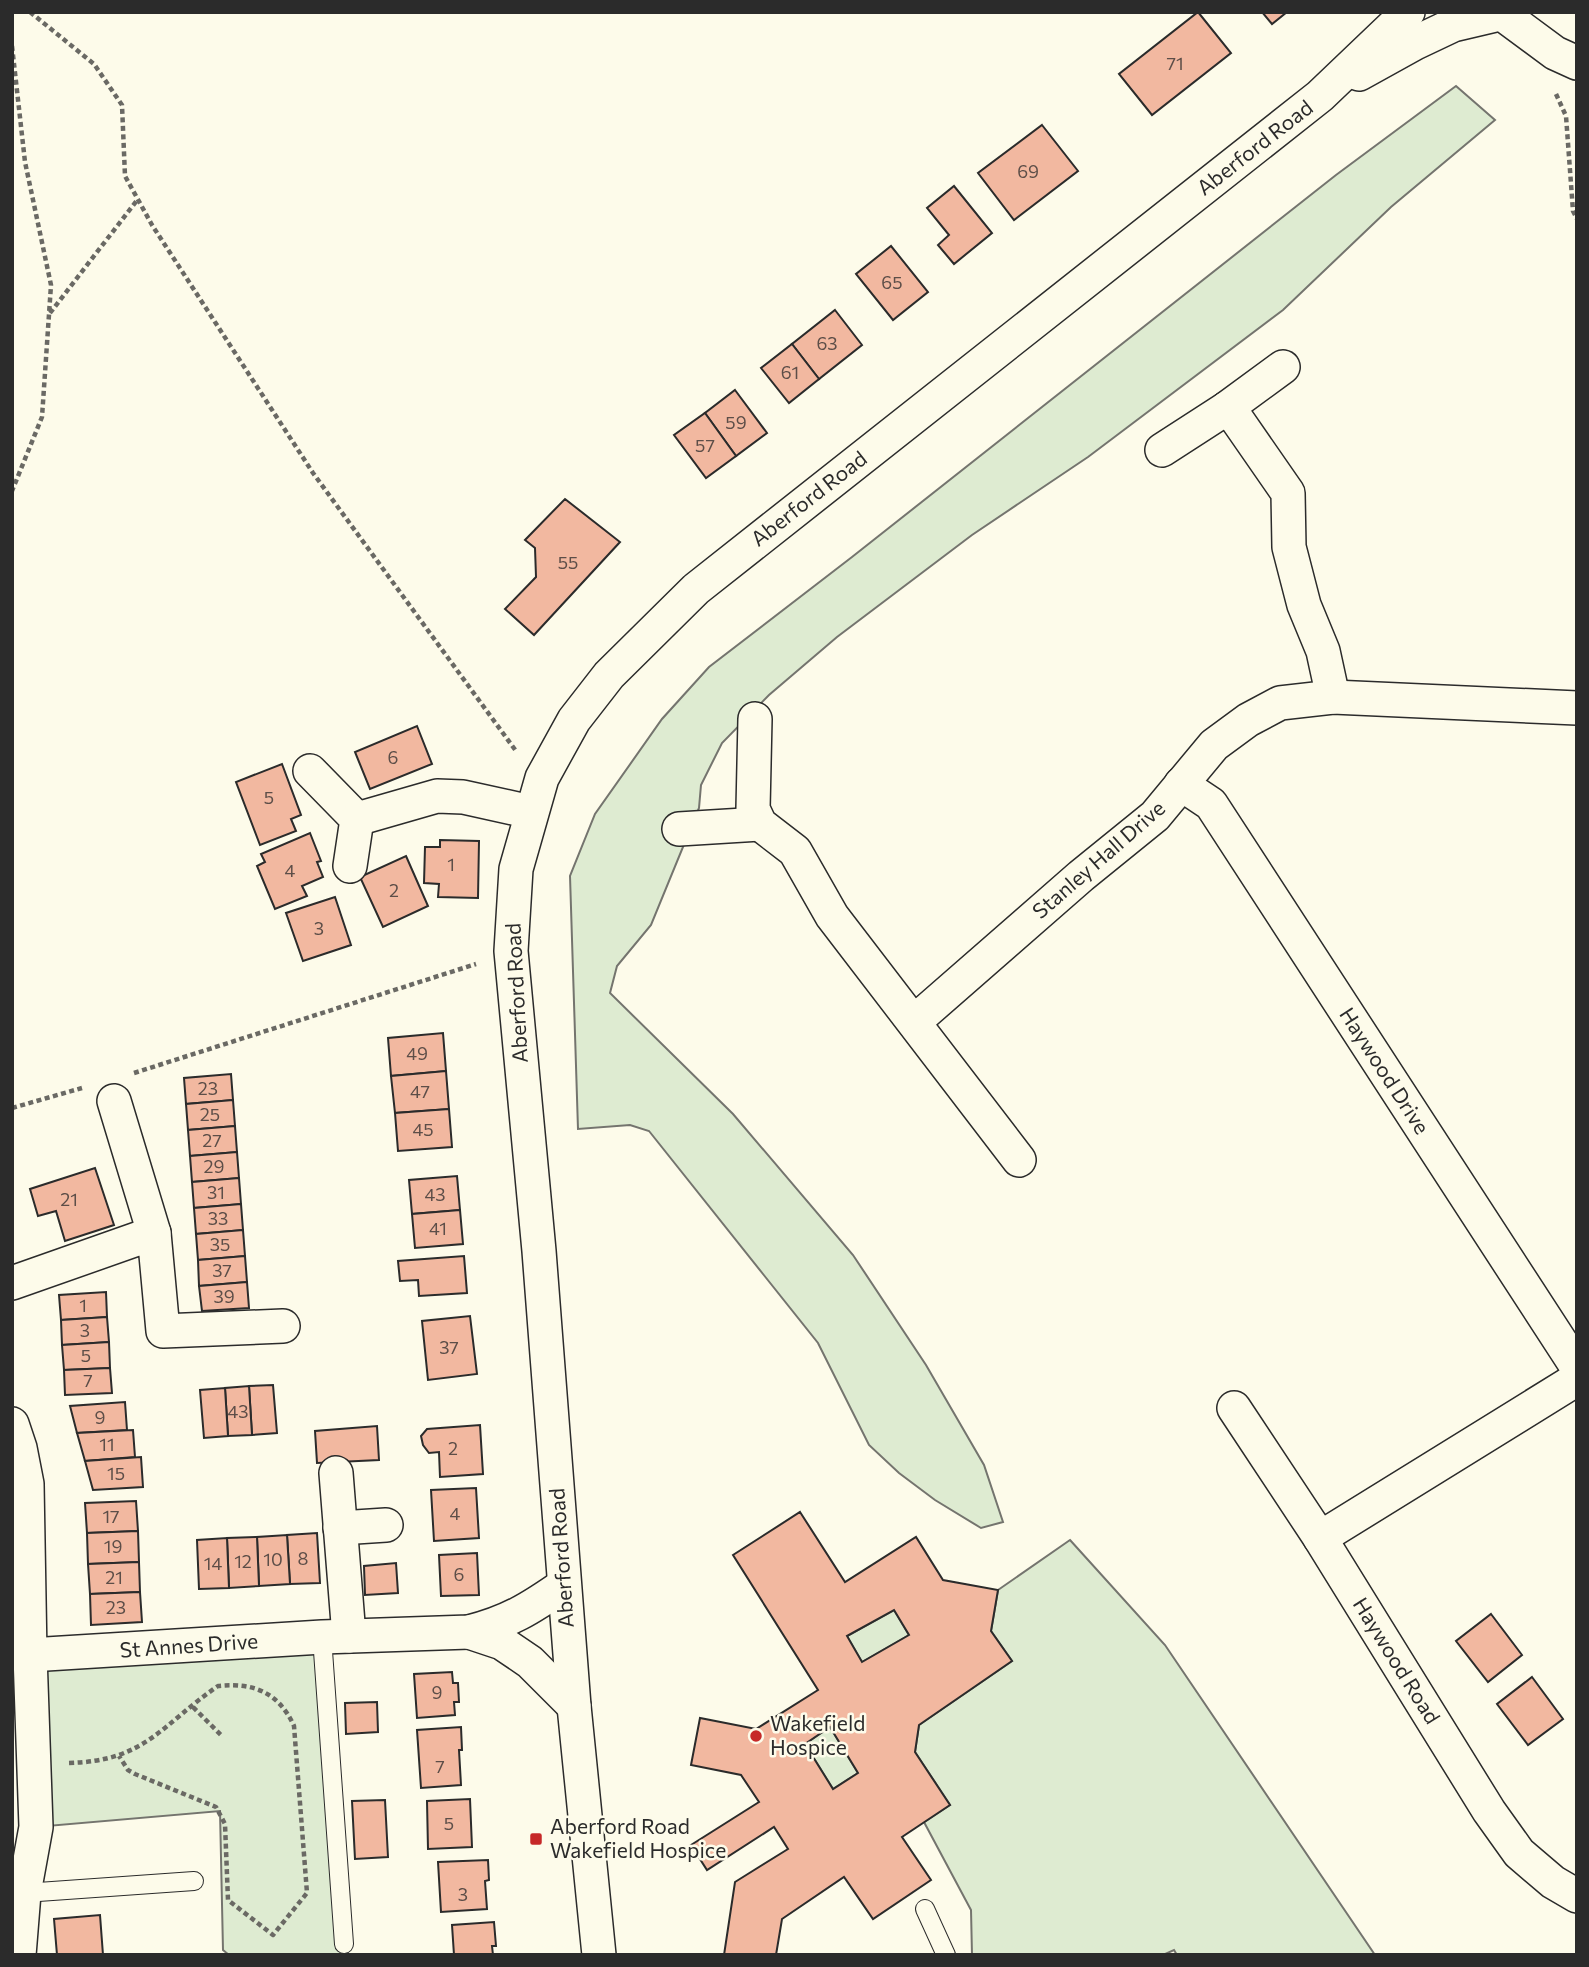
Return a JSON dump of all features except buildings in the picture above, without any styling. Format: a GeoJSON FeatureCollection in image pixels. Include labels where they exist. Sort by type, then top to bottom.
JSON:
{"type":"FeatureCollection","features":[{"type":"Feature","properties":{"kind":"street"},"geometry":{"type":"LineString","coordinates":[[1320,96],[1408,12]]}},
{"type":"Feature","properties":{"kind":"street"},"geometry":{"type":"LineString","coordinates":[[1320,96],[1453,25],[1504,12],[1509,19],[1556,53],[1577,63]]}},
{"type":"Feature","properties":{"kind":"street","name":"Aberford Road"},"geometry":{"type":"LineString","coordinates":[[599,1955],[574,1706],[539,1251],[511,951],[516,869],[542,778],[574,720],[609,676],[696,589],[1320,96]]}},
{"type":"Feature","properties":{"kind":"street"},"geometry":{"type":"LineString","coordinates":[[1162,450],[1227,408],[1283,366]]}},
{"type":"Feature","properties":{"kind":"street"},"geometry":{"type":"LineString","coordinates":[[1227,408],[1288,494],[1289,547],[1304,605],[1323,651],[1333,697]]}},
{"type":"Feature","properties":{"kind":"street","name":"Stanley Hall Drive"},"geometry":{"type":"LineString","coordinates":[[914,1022],[1081,876],[1155,816],[1214,746],[1248,720],[1280,703],[1333,697],[1576,708]]}},
{"type":"Feature","properties":{"kind":"street"},"geometry":{"type":"LineString","coordinates":[[1576,708],[1577,719]]}},
{"type":"Feature","properties":{"kind":"street"},"geometry":{"type":"LineString","coordinates":[[755,719],[753,809],[760,824],[795,850],[832,916],[1018,1160]]}},
{"type":"Feature","properties":{"kind":"street"},"geometry":{"type":"LineString","coordinates":[[310,771],[357,819]]}},
{"type":"Feature","properties":{"kind":"street","name":"Haywood Drive"},"geometry":{"type":"LineString","coordinates":[[1181,784],[1212,804],[1577,1367]]}},
{"type":"Feature","properties":{"kind":"street"},"geometry":{"type":"LineString","coordinates":[[357,819],[437,796],[463,797],[531,812]]}},
{"type":"Feature","properties":{"kind":"street"},"geometry":{"type":"LineString","coordinates":[[350,866],[357,819]]}},
{"type":"Feature","properties":{"kind":"street"},"geometry":{"type":"LineString","coordinates":[[679,829],[760,824]]}},
{"type":"Feature","properties":{"kind":"street"},"geometry":{"type":"LineString","coordinates":[[110,1087],[154,1233],[163,1331],[283,1326]]}},
{"type":"Feature","properties":{"kind":"street"},"geometry":{"type":"LineString","coordinates":[[12,1283],[154,1233]]}},
{"type":"Feature","properties":{"kind":"street"},"geometry":{"type":"LineString","coordinates":[[1320,1538],[1577,1379]]}},
{"type":"Feature","properties":{"kind":"street","name":"Haywood Road"},"geometry":{"type":"LineString","coordinates":[[1234,1408],[1320,1538],[1489,1811],[1519,1853],[1553,1882],[1577,1896]]}},
{"type":"Feature","properties":{"kind":"street"},"geometry":{"type":"LineString","coordinates":[[12,1424],[27,1484],[19,1523],[30,1655],[36,1827],[24,1893],[19,1955]]}},
{"type":"Feature","properties":{"kind":"street"},"geometry":{"type":"LineString","coordinates":[[336,1473],[340,1528],[336,1637]]}},
{"type":"Feature","properties":{"kind":"street"},"geometry":{"type":"LineString","coordinates":[[340,1528],[386,1525]]}},
{"type":"Feature","properties":{"kind":"street","name":"St Annes Drive"},"geometry":{"type":"LineString","coordinates":[[30,1655],[469,1632],[493,1626],[523,1613],[564,1585]]}},
{"type":"Feature","properties":{"kind":"street","name":"St Annes Drive"},"geometry":{"type":"LineString","coordinates":[[469,1632],[502,1643],[530,1662],[574,1706]]}},
{"type":"Feature","properties":{"kind":"lane"},"geometry":{"type":"LineString","coordinates":[[336,1637],[344,1944]]}},
{"type":"Feature","properties":{"kind":"lane"},"geometry":{"type":"LineString","coordinates":[[24,1893],[194,1881]]}},
{"type":"Feature","properties":{"kind":"lane"},"geometry":{"type":"LineString","coordinates":[[925,1909],[946,1955]]}},
{"type":"Feature","properties":{"kind":"path"},"geometry":{"type":"LineString","coordinates":[[30,12],[94,64],[122,105],[125,176],[138,199],[313,473],[528,767],[542,778]]}},
{"type":"Feature","properties":{"kind":"path"},"geometry":{"type":"LineString","coordinates":[[12,46],[25,162],[51,285],[42,416],[12,491]]}},
{"type":"Feature","properties":{"kind":"path"},"geometry":{"type":"LineString","coordinates":[[1553,88],[1566,116],[1573,211],[1577,219]]}},
{"type":"Feature","properties":{"kind":"path"},"geometry":{"type":"LineString","coordinates":[[1569,155],[1577,154]]}},
{"type":"Feature","properties":{"kind":"path"},"geometry":{"type":"LineString","coordinates":[[49,314],[138,199]]}},
{"type":"Feature","properties":{"kind":"path"},"geometry":{"type":"LineString","coordinates":[[12,1108],[110,1087],[511,951]]}},
{"type":"Feature","properties":{"kind":"path"},"geometry":{"type":"LineString","coordinates":[[34,1765],[85,1763],[119,1756],[159,1735],[218,1686],[248,1687],[277,1700],[288,1712],[295,1726],[307,1893],[273,1935],[228,1900],[225,1824],[216,1807],[135,1774],[128,1770],[119,1756]]}},
{"type":"Feature","properties":{"kind":"path"},"geometry":{"type":"LineString","coordinates":[[193,1707],[222,1737]]}},
{"type":"Feature","properties":{"kind":"green space"},"geometry":{"type":"Polygon","coordinates":[[[1456,86],[1495,120],[1391,207],[1283,310],[1088,457],[972,535],[837,637],[769,695],[722,743],[701,785],[699,808],[651,925],[617,966],[610,993],[733,1114],[853,1255],[926,1365],[984,1465],[1003,1522],[981,1528],[935,1500],[899,1473],[869,1445],[818,1343],[649,1131],[630,1125],[578,1129],[570,876],[595,814],[662,719],[709,667],[1336,175],[1456,86]]]}},
{"type":"Feature","properties":{"kind":"green space"},"geometry":{"type":"Polygon","coordinates":[[[1070,1540],[1165,1645],[1375,1955],[1177,1955],[1174,1950],[1163,1955],[972,1955],[971,1910],[924,1822],[950,1805],[915,1752],[919,1725],[1012,1661],[991,1631],[998,1590],[1070,1540]]]}},
{"type":"Feature","properties":{"kind":"green space"},"geometry":{"type":"Polygon","coordinates":[[[894,1610],[909,1635],[862,1662],[847,1636],[894,1610]]]}},
{"type":"Feature","properties":{"kind":"green space"},"geometry":{"type":"Polygon","coordinates":[[[322,1637],[344,1955],[229,1955],[223,1950],[220,1811],[36,1827],[30,1655],[322,1637]]]}},
{"type":"Feature","properties":{"kind":"green space"},"geometry":{"type":"Polygon","coordinates":[[[830,1727],[858,1773],[833,1789],[805,1744],[830,1727]]]}},
{"type":"Feature","properties":{"kind":"place","name":"Wakefield Hospice"},"geometry":{"type":"Point","coordinates":[756,1736]}},
{"type":"Feature","properties":{"kind":"place","name":"Aberford Road Wakefield Hospice"},"geometry":{"type":"Point","coordinates":[536,1839]}}]}
